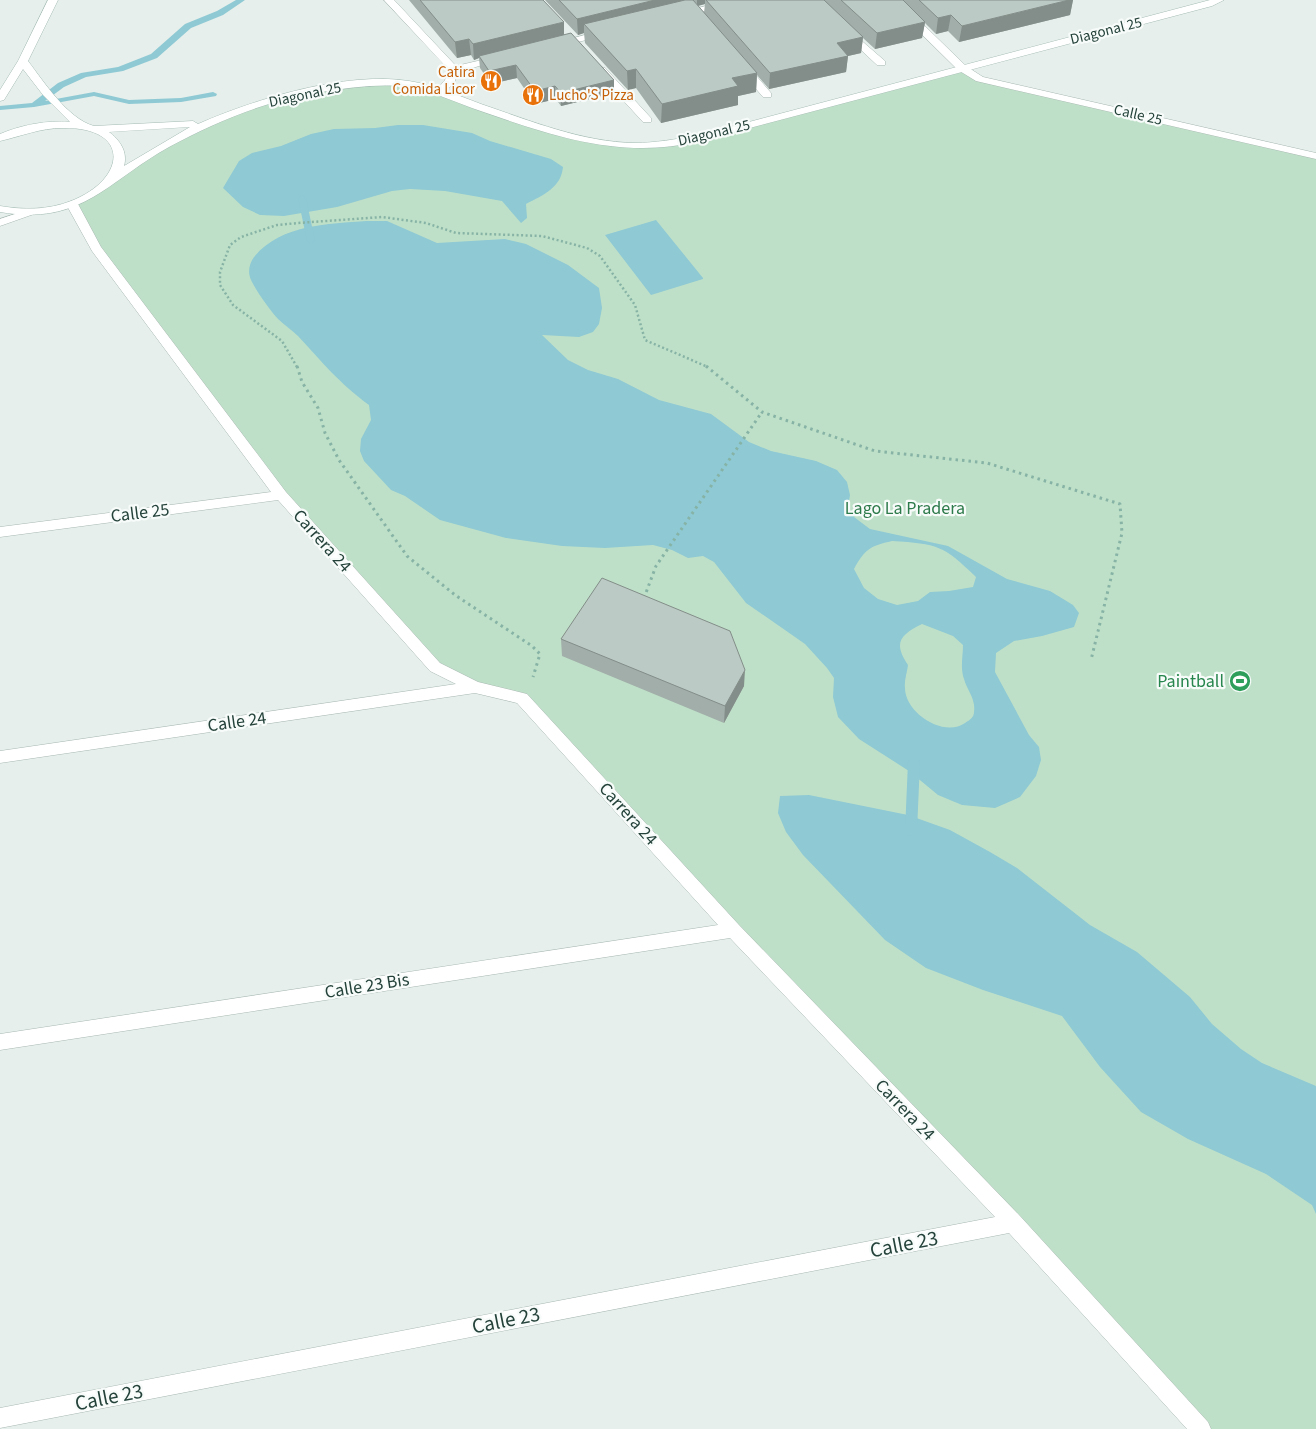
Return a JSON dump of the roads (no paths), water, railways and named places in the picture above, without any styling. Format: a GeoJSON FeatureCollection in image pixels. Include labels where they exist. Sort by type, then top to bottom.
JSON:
{"type":"FeatureCollection","features":[{"type":"Feature","properties":{"kind":"street"},"geometry":{"type":"LineString","coordinates":[[0,98],[23,61],[53,0]]}},
{"type":"Feature","properties":{"kind":"street"},"geometry":{"type":"LineString","coordinates":[[390,0],[454,70]]}},
{"type":"Feature","properties":{"kind":"street"},"geometry":{"type":"LineString","coordinates":[[681,0],[697,15]]}},
{"type":"Feature","properties":{"kind":"street"},"geometry":{"type":"LineString","coordinates":[[666,18],[697,15],[741,0]]}},
{"type":"Feature","properties":{"kind":"street","name":"Calle 25"},"geometry":{"type":"LineString","coordinates":[[892,0],[962,68],[980,79],[1316,156]]}},
{"type":"Feature","properties":{"kind":"street","name":"Diagonal 25"},"geometry":{"type":"LineString","coordinates":[[30,212],[72,204],[92,195],[158,147],[207,123],[270,101],[315,90],[370,84],[407,84],[439,93],[563,136],[635,146],[696,139],[1210,4],[1219,0]]}},
{"type":"Feature","properties":{"kind":"street"},"geometry":{"type":"LineString","coordinates":[[841,25],[882,63]]}},
{"type":"Feature","properties":{"kind":"street"},"geometry":{"type":"LineString","coordinates":[[546,47],[611,31]]}},
{"type":"Feature","properties":{"kind":"street"},"geometry":{"type":"LineString","coordinates":[[454,70],[509,56]]}},
{"type":"Feature","properties":{"kind":"street"},"geometry":{"type":"LineString","coordinates":[[737,60],[767,95]]}},
{"type":"Feature","properties":{"kind":"street"},"geometry":{"type":"LineString","coordinates":[[23,61],[37,82],[61,105],[86,127],[104,134],[114,142],[119,151],[120,161],[116,172],[108,182]]}},
{"type":"Feature","properties":{"kind":"street"},"geometry":{"type":"LineString","coordinates":[[594,62],[647,120]]}},
{"type":"Feature","properties":{"kind":"street"},"geometry":{"type":"LineString","coordinates":[[439,93],[450,81],[454,70]]}},
{"type":"Feature","properties":{"kind":"street","name":"Diagonal 25"},"geometry":{"type":"LineString","coordinates":[[0,138],[22,130],[42,126],[125,129],[207,123]]}},
{"type":"Feature","properties":{"kind":"street","name":"Carrera 24"},"geometry":{"type":"LineString","coordinates":[[72,204],[96,248],[280,495],[435,667],[475,687],[522,698],[733,930],[1012,1223],[1201,1429]]}},
{"type":"Feature","properties":{"kind":"street"},"geometry":{"type":"LineString","coordinates":[[0,210],[30,212]]}},
{"type":"Feature","properties":{"kind":"street"},"geometry":{"type":"LineString","coordinates":[[0,223],[30,212]]}},
{"type":"Feature","properties":{"kind":"street","name":"Calle 25"},"geometry":{"type":"LineString","coordinates":[[0,532],[280,495]]}},
{"type":"Feature","properties":{"kind":"street","name":"Calle 24"},"geometry":{"type":"LineString","coordinates":[[0,757],[475,687]]}},
{"type":"Feature","properties":{"kind":"street","name":"Calle 23 Bis"},"geometry":{"type":"LineString","coordinates":[[0,1042],[733,930]]}},
{"type":"Feature","properties":{"kind":"street","name":"Calle 23"},"geometry":{"type":"LineString","coordinates":[[0,1418],[1012,1223]]}},
{"type":"Feature","properties":{"kind":"water"},"geometry":{"type":"Polygon","coordinates":[[[398,125],[423,125],[472,133],[490,141],[551,159],[563,167],[562,174],[555,186],[526,204],[527,218],[521,223],[502,201],[445,191],[410,189],[392,191],[337,207],[284,216],[260,215],[243,207],[223,188],[239,161],[252,153],[281,146],[311,134],[334,129],[375,128],[398,125]]]}},
{"type":"Feature","properties":{"kind":"water"},"geometry":{"type":"Polygon","coordinates":[[[656,220],[703,279],[651,295],[605,235],[656,220]]]}},
{"type":"Feature","properties":{"kind":"water"},"geometry":{"type":"Polygon","coordinates":[[[387,221],[437,243],[505,239],[526,244],[568,265],[599,288],[602,308],[599,324],[593,332],[579,337],[542,335],[568,360],[588,370],[618,379],[659,400],[711,414],[749,442],[771,451],[816,461],[837,470],[847,482],[850,495],[848,507],[854,517],[870,529],[948,546],[1007,579],[1050,591],[1073,605],[1079,613],[1074,627],[1014,641],[996,653],[995,672],[1029,735],[1039,747],[1041,760],[1036,776],[1020,797],[995,808],[962,805],[938,795],[909,771],[859,739],[838,717],[833,697],[834,678],[827,668],[805,644],[746,603],[714,562],[703,556],[688,558],[672,550],[653,545],[605,548],[562,546],[506,538],[440,520],[405,496],[391,490],[364,461],[360,451],[361,439],[371,420],[369,405],[340,381],[298,336],[278,319],[257,291],[249,272],[254,257],[265,246],[291,232],[321,225],[387,221]],[[892,541],[869,549],[861,557],[854,569],[864,588],[878,599],[897,605],[918,601],[930,592],[973,587],[976,577],[947,552],[920,543],[892,541]],[[922,624],[908,632],[901,640],[901,651],[908,665],[905,683],[907,697],[911,706],[927,720],[937,725],[956,727],[970,720],[974,712],[973,699],[963,675],[963,645],[953,636],[922,624]]]}},
{"type":"Feature","properties":{"kind":"water"},"geometry":{"type":"Polygon","coordinates":[[[809,795],[908,815],[950,830],[990,852],[1017,868],[1090,925],[1137,952],[1190,997],[1212,1024],[1241,1049],[1262,1063],[1316,1086],[1316,1214],[1312,1205],[1266,1174],[1188,1139],[1141,1112],[1100,1067],[1062,1016],[983,990],[926,968],[885,940],[803,855],[786,832],[778,813],[780,796],[809,795]]]}},
{"type":"Feature","properties":{"kind":"waterway"},"geometry":{"type":"LineString","coordinates":[[34,105],[61,85],[84,75],[120,69],[154,56],[188,26],[220,13],[241,0]]}},
{"type":"Feature","properties":{"kind":"waterway"},"geometry":{"type":"LineString","coordinates":[[34,105],[94,94],[129,102],[181,100],[213,94]]}},
{"type":"Feature","properties":{"kind":"waterway"},"geometry":{"type":"LineString","coordinates":[[0,108],[34,105]]}},
{"type":"Feature","properties":{"kind":"waterway"},"geometry":{"type":"LineString","coordinates":[[302,198],[311,241]]}},
{"type":"Feature","properties":{"kind":"waterway"},"geometry":{"type":"LineString","coordinates":[[911,831],[914,762]]}},
{"type":"Feature","properties":{"kind":"place","name":"Catira Comida Licor"},"geometry":{"type":"Point","coordinates":[491,81]}},
{"type":"Feature","properties":{"kind":"place","name":"Lucho'S Pizza"},"geometry":{"type":"Point","coordinates":[533,95]}},
{"type":"Feature","properties":{"kind":"place","name":"Paintball"},"geometry":{"type":"Point","coordinates":[1240,681]}},
{"type":"Feature","properties":{"kind":"park label","name":"Lago La Pradera"},"geometry":{"type":"Point","coordinates":[905,508]}}]}
